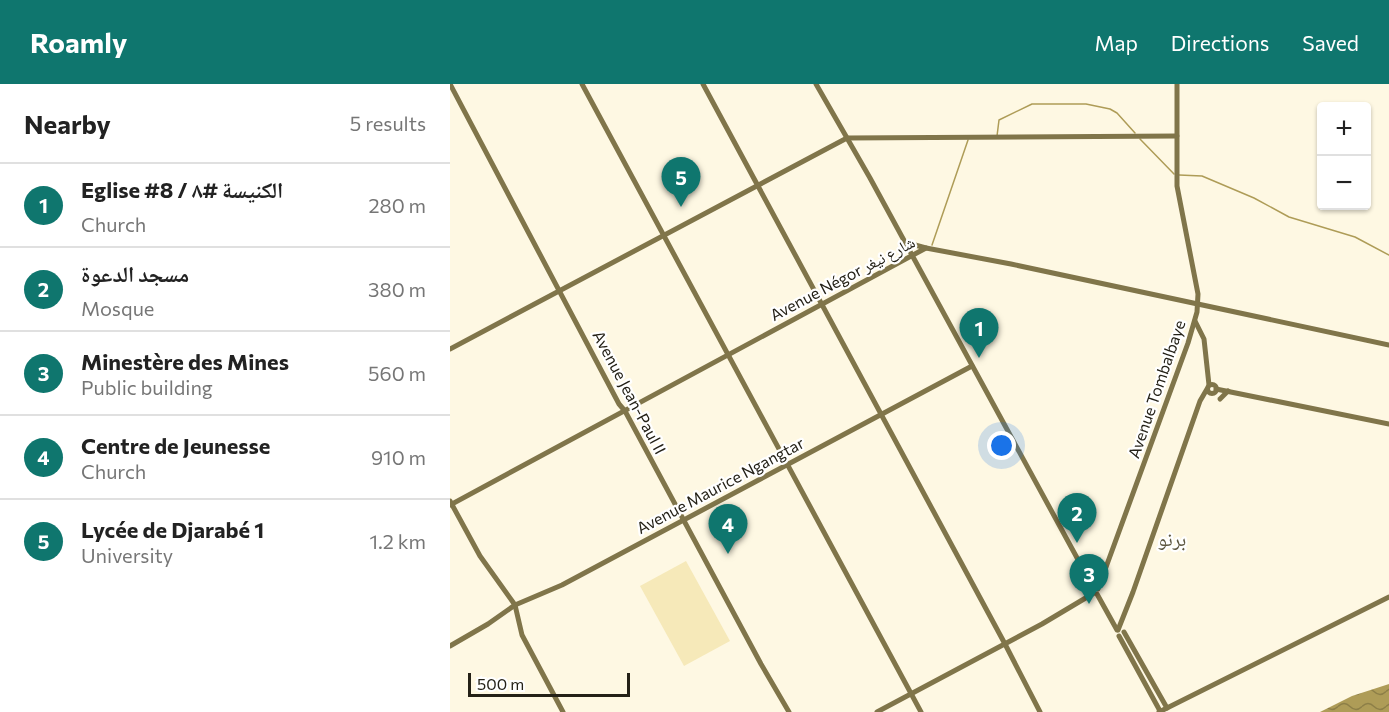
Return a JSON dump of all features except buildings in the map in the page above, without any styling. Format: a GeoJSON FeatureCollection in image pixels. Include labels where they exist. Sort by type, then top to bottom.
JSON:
{"type":"FeatureCollection","features":[{"type":"Feature","properties":{"kind":"street","name":"Avenue Jean-Paul II"},"geometry":{"type":"LineString","coordinates":[[450,84],[561,290],[619,404],[625,411],[789,712]]}},
{"type":"Feature","properties":{"kind":"street"},"geometry":{"type":"LineString","coordinates":[[582,84],[921,712]]}},
{"type":"Feature","properties":{"kind":"street"},"geometry":{"type":"LineString","coordinates":[[703,84],[1040,712]]}},
{"type":"Feature","properties":{"kind":"street"},"geometry":{"type":"LineString","coordinates":[[816,84],[1096,591],[1167,708]]}},
{"type":"Feature","properties":{"kind":"street","name":"Avenue Tombalbaye"},"geometry":{"type":"LineString","coordinates":[[1096,591],[1140,479],[1195,321],[1198,304],[1179,195],[1176,136],[1177,84]]}},
{"type":"Feature","properties":{"kind":"street"},"geometry":{"type":"LineString","coordinates":[[450,349],[847,138],[1176,136]]}},
{"type":"Feature","properties":{"kind":"street"},"geometry":{"type":"LineString","coordinates":[[904,242],[926,248]]}},
{"type":"Feature","properties":{"kind":"street","name":"Avenue Négor شارع نيغر"},"geometry":{"type":"LineString","coordinates":[[451,503],[822,306],[926,248],[1389,345]]}},
{"type":"Feature","properties":{"kind":"street"},"geometry":{"type":"LineString","coordinates":[[1195,321],[1204,339],[1208,387],[1200,401],[1120,632],[1159,712],[1389,597]]}},
{"type":"Feature","properties":{"kind":"street","name":"Avenue Maurice Ngangtar"},"geometry":{"type":"LineString","coordinates":[[450,646],[515,605],[562,585],[972,366]]}},
{"type":"Feature","properties":{"kind":"street"},"geometry":{"type":"LineString","coordinates":[[1208,387],[1213,393],[1216,389],[1228,391],[1389,424]]}},
{"type":"Feature","properties":{"kind":"street"},"geometry":{"type":"LineString","coordinates":[[1220,399],[1228,391]]}},
{"type":"Feature","properties":{"kind":"street"},"geometry":{"type":"LineString","coordinates":[[451,503],[480,556],[515,605],[522,635],[563,712]]}},
{"type":"Feature","properties":{"kind":"street"},"geometry":{"type":"LineString","coordinates":[[877,712],[1005,644],[1096,591]]}},
{"type":"Feature","properties":{"kind":"shaded area"},"geometry":{"type":"Polygon","coordinates":[[[686,561],[730,641],[684,666],[640,586],[686,561]]]}},
{"type":"Feature","properties":{"kind":"water"},"geometry":{"type":"Polygon","coordinates":[[[1389,684],[1389,712],[1320,712],[1352,696],[1389,684]]]}},
{"type":"Feature","properties":{"kind":"waterway"},"geometry":{"type":"LineString","coordinates":[[997,136],[999,120],[1032,104],[1086,104],[1110,109],[1117,113],[1135,133]]}},
{"type":"Feature","properties":{"kind":"waterway"},"geometry":{"type":"LineString","coordinates":[[1140,139],[1174,174]]}},
{"type":"Feature","properties":{"kind":"waterway"},"geometry":{"type":"LineString","coordinates":[[932,245],[968,140]]}},
{"type":"Feature","properties":{"kind":"waterway"},"geometry":{"type":"LineString","coordinates":[[1179,175],[1202,176],[1254,198],[1289,217],[1355,237],[1389,255]]}},
{"type":"Feature","properties":{"kind":"place","name":"Lycée de Djarabé 1"},"geometry":{"type":"Point","coordinates":[681,207]}},
{"type":"Feature","properties":{"kind":"place","name":"Eglise #8 / الكنيسة #٨"},"geometry":{"type":"Point","coordinates":[979,358]}},
{"type":"Feature","properties":{"kind":"place","name":"مسجد الدعوة"},"geometry":{"type":"Point","coordinates":[1077,543]}},
{"type":"Feature","properties":{"kind":"place","name":"Centre de Jeunesse"},"geometry":{"type":"Point","coordinates":[728,554]}},
{"type":"Feature","properties":{"kind":"place","name":"Minestère des Mines"},"geometry":{"type":"Point","coordinates":[1089,604]}},
{"type":"Feature","properties":{"kind":"district","name":"برنو"},"geometry":{"type":"Point","coordinates":[1172,538]}}]}
